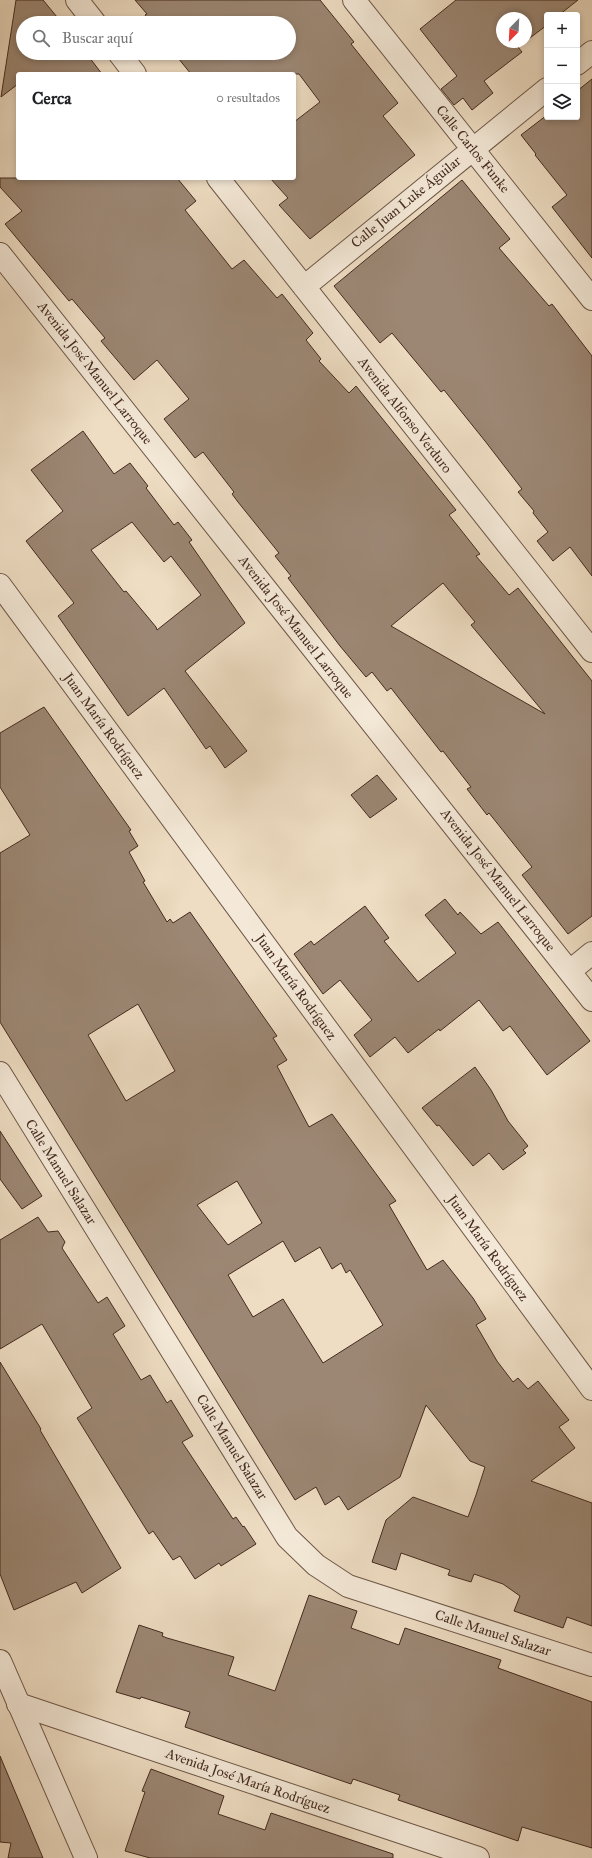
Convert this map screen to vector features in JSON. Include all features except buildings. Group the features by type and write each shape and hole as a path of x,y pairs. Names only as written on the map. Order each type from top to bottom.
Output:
{"street":[{"path":"77,0 90,16"},
{"name":"Calle Carlos Funke","path":"354,0 592,299"},
{"path":"580,62 592,52"},
{"path":"125,60 134,72"},
{"name":"Calle Juan Luke Águilar","path":"304,287 544,90"},
{"name":"Avenida Alfonso Verduro","path":"220,180 592,651"},
{"name":"Avenida José Manuel Larroque","path":"0,254 592,1000"},
{"name":"Juan María Rodríguez","path":"0,585 592,1389"},
{"path":"570,971 592,953"},
{"name":"Calle Manuel Salazar","path":"0,1073 287,1537 316,1565 348,1586 592,1665"},
{"path":"0,1661 86,1858"},
{"name":"Avenida José María Rodríguez","path":"18,1704 478,1858"}]}
